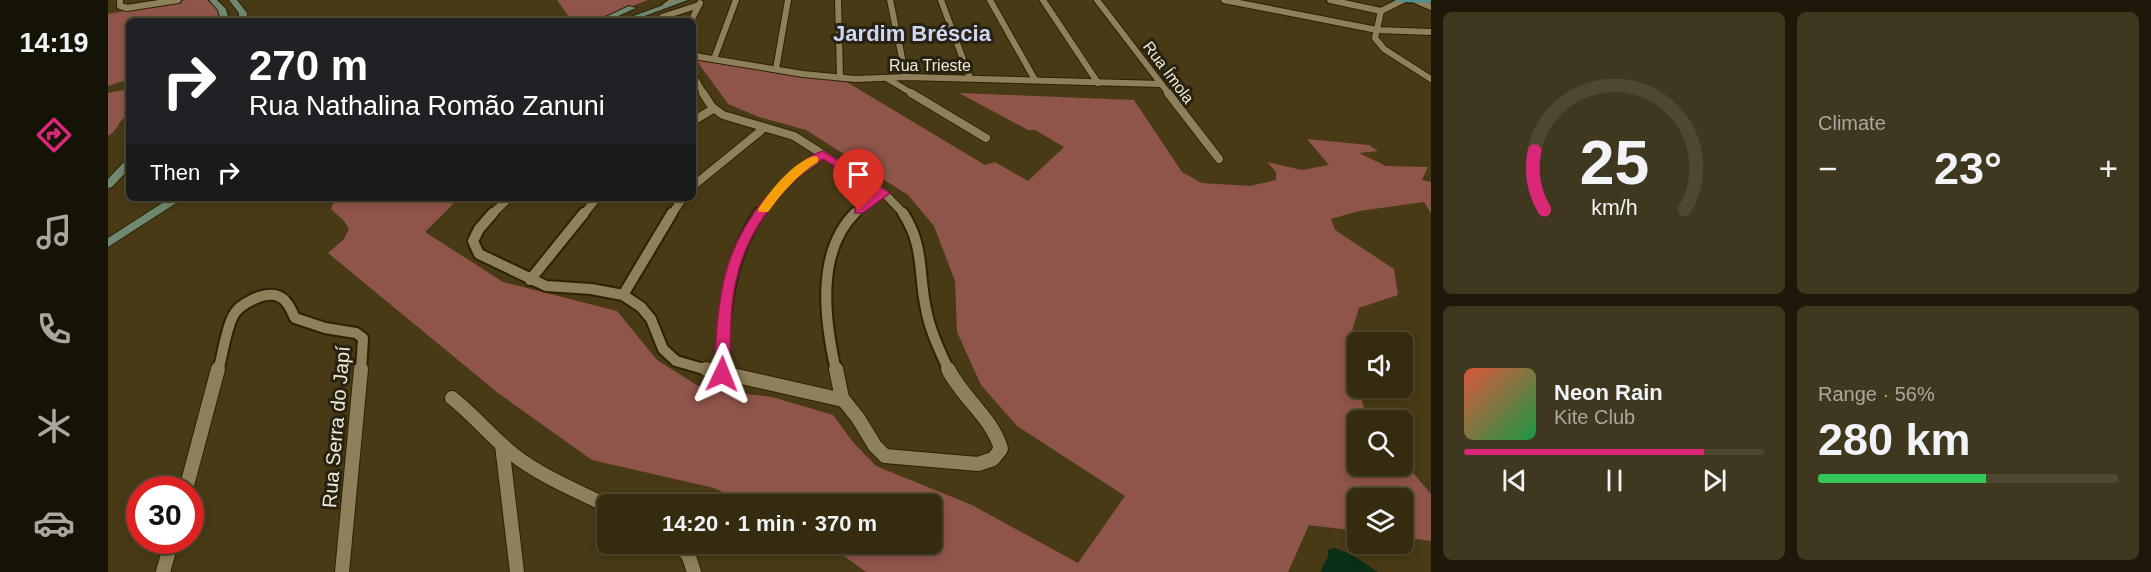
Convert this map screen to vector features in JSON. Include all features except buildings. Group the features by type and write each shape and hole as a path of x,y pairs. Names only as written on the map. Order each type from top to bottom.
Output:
{"main road":[{"path":"213,0 222,9 224,18"},
{"path":"233,0 243,13 243,18"},
{"path":"608,18 633,8 684,0"},
{"path":"1400,0 1431,0"},
{"path":"630,18 662,3"},
{"path":"617,18 627,14 633,8"},
{"path":"108,185 126,166"},
{"path":"108,243 173,201"}],"street":[{"path":"120,0 120,6 127,8 178,0"},
{"path":"662,3 675,0"},
{"path":"714,59 736,0"},
{"path":"776,69 788,0"},
{"path":"838,0 840,76"},
{"path":"890,0 906,76"},
{"path":"941,0 970,78"},
{"path":"990,0 1035,80"},
{"path":"1042,0 1098,83"},
{"name":"Rua Ímola","path":"1097,0 1219,159"},
{"path":"1224,0 1377,30 1431,32"},
{"path":"1330,0 1381,11 1400,0"},
{"path":"1418,1 1431,7"},
{"path":"660,18 698,5"},
{"path":"1381,11 1375,38 1384,49 1431,79"},
{"name":"Rua Trieste","path":"696,55 776,69 888,79 906,76 1161,84"},
{"path":"888,79 986,138"},
{"path":"696,81 713,109 743,122 786,132 884,193 902,213 915,232 924,262 925,307 931,330 960,390 992,426 999,439 1001,449 993,459 978,464 885,456 872,444 855,412 843,400 830,347 826,316 832,256 849,219 884,193"},
{"path":"696,119 713,109"},
{"path":"696,184 764,128"},
{"path":"722,374 724,311 729,280 741,248 756,220 775,194 804,166 823,155"},
{"path":"506,201 479,230 473,240 474,247 479,254 546,286 623,294 641,307 651,319 663,349 676,360 722,374 843,400"},
{"path":"530,280 595,201"},
{"path":"623,294 681,201"},
{"name":"Rua Serra do Japí","path":"190,476 233,315 240,306 255,298 278,296 288,304 295,318 325,328 356,333 363,338 342,572"},
{"path":"452,398 475,416 514,455 597,501"},
{"path":"502,445 517,572"},
{"path":"163,572 168,554"},
{"path":"687,554 694,572"}],"shaded area":[{"path":"187,0 207,0 217,9 218,18 126,18 126,80 108,86 108,14"},
{"path":"557,0 648,0 601,18 570,18"},
{"path":"696,60 845,81 985,165 995,162 1028,181 1064,147 1035,130 1028,130 959,93 1134,100 1182,172 1202,183 1250,186 1276,180 1276,172 1267,162 1302,170 1329,165 1307,139 1369,145 1378,151 1359,153 1386,166 1428,167 1422,180 1431,182 1431,213 1424,202 1359,211 1331,219 1335,230 1394,269 1398,295 1359,308 1352,332 1347,332 1347,398 1361,398 1365,410 1347,410 1347,476 1413,476 1413,473 1431,494 1431,541 1413,538 1413,488 1347,488 1347,530 1309,525 1288,572 866,572 840,554 942,554 942,494 727,494 714,488 592,460 498,393 328,253 344,239 349,229 331,209 334,201 456,201 425,232 503,282 617,311 657,360 703,389 772,397 833,415 853,442 876,466 972,505 1078,563 1125,496 1017,426 981,385 957,332 955,281 934,226 908,195 806,130 759,117 728,104"},
{"path":"126,90 126,116 108,136 108,93"},
{"path":"1335,548 1352,555 1378,572 1320,572 1328,556 1328,550"}],"slow traffic":[{"path":"764,209 775,194 804,166 814,160"}],"district":[{"name":"Jardim Bréscia","path":"912,33"}],"route":[{"path":"722,374 724,311 729,280 741,248 756,220 775,194 804,166 823,155 884,193 859,211"}]}
